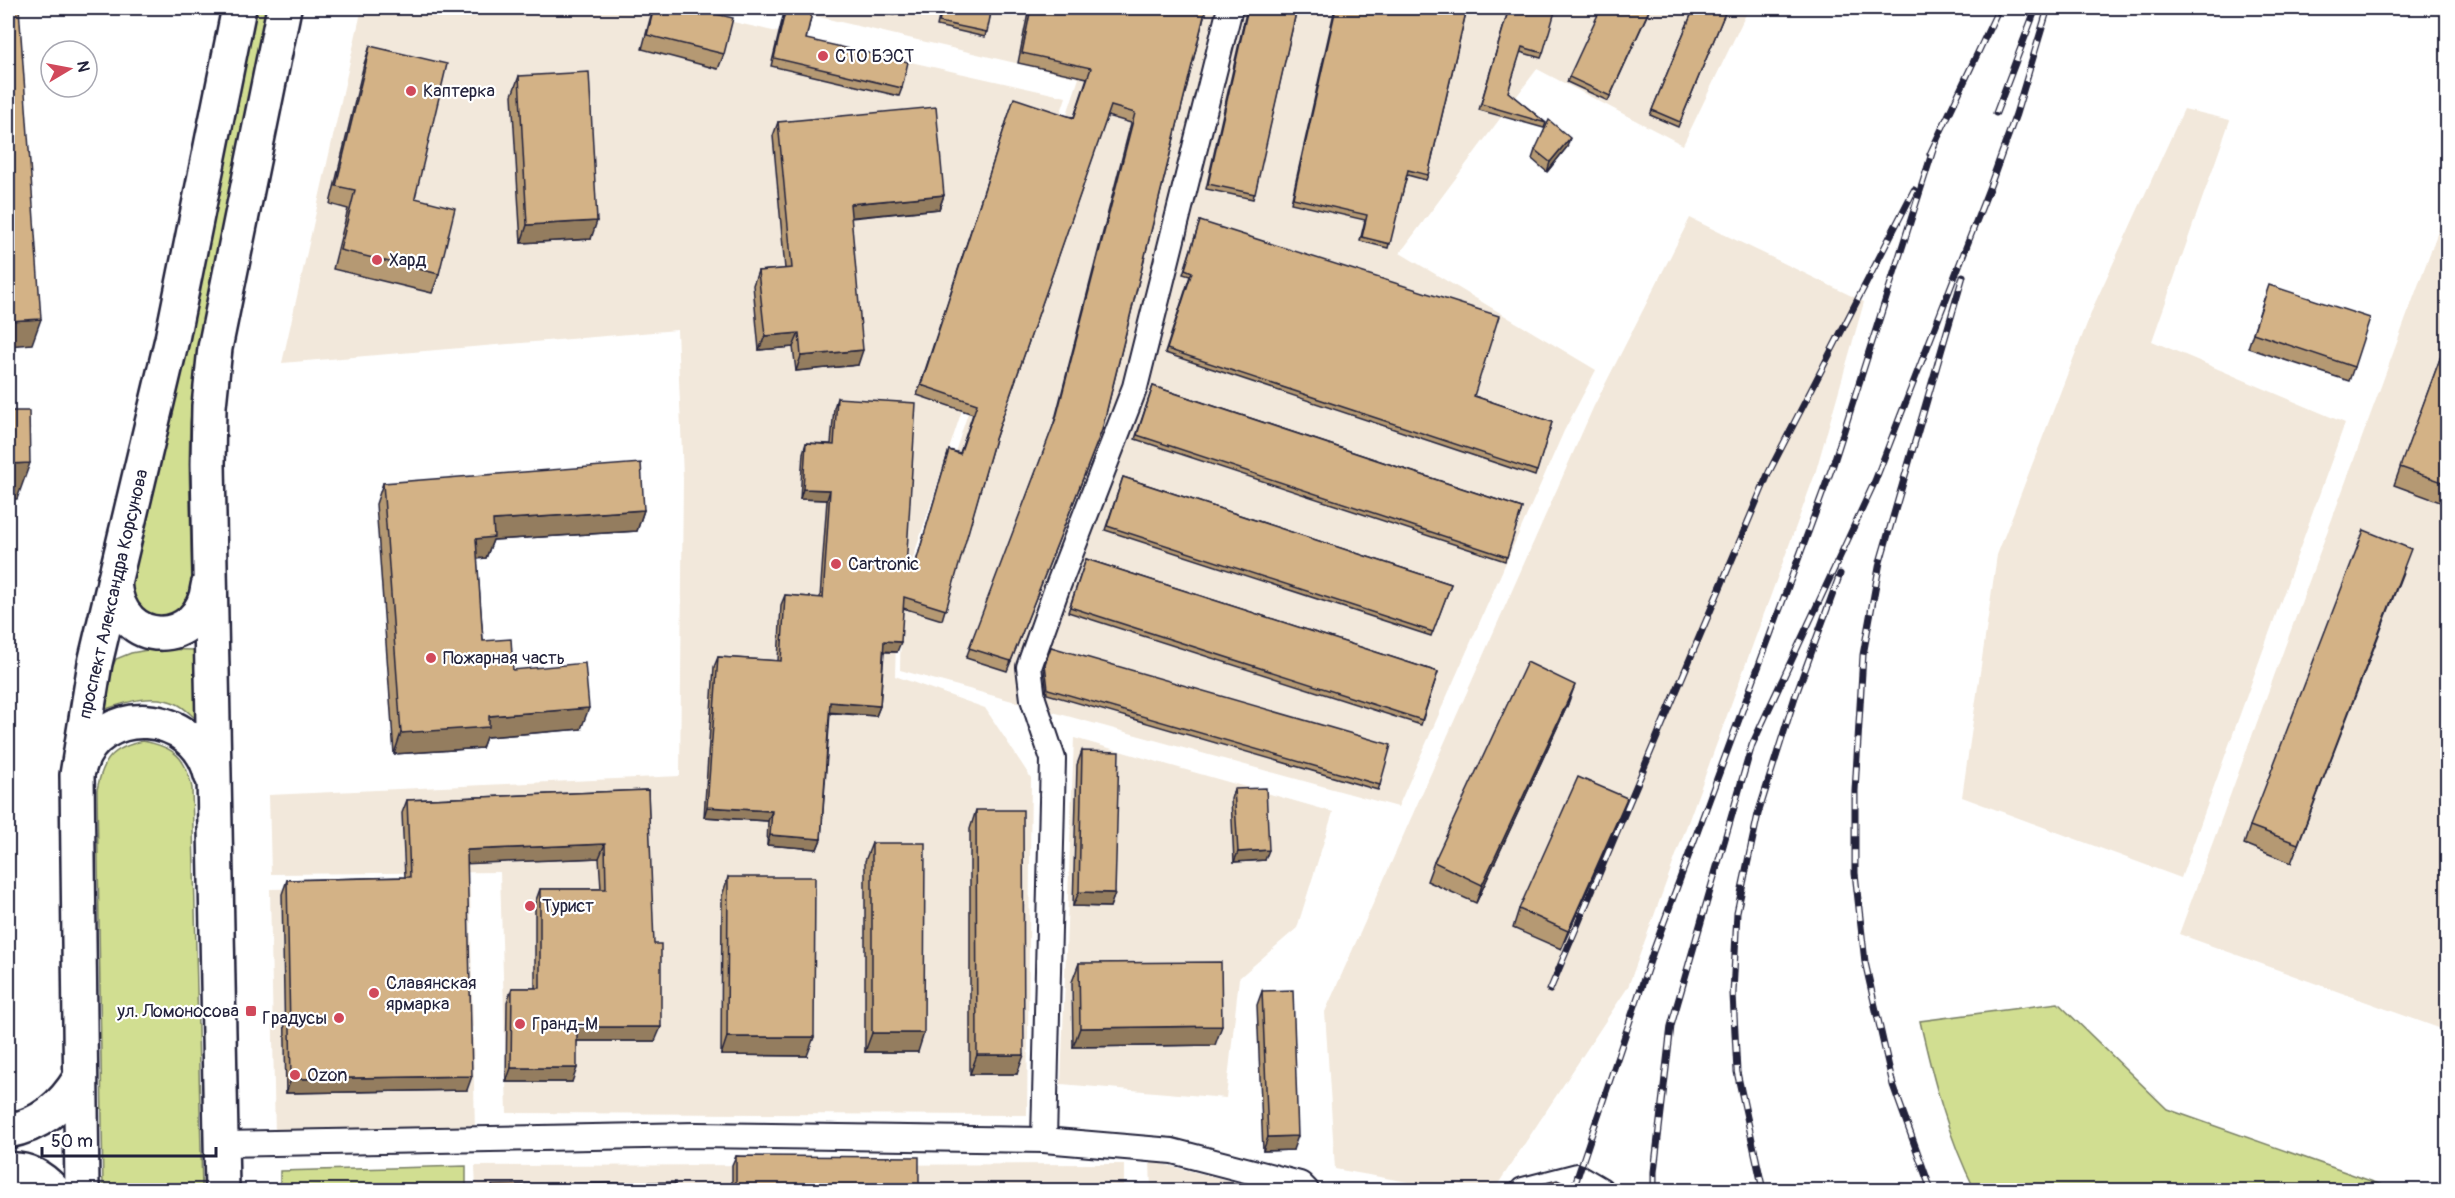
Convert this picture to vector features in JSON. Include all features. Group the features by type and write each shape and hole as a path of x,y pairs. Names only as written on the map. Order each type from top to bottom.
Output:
{"main road":[{"name":"проспект Александра Корсунова","path":"82,1191 77,775 94,663 172,339 239,8"},
{"path":"222,1191 208,464 213,356 284,8"},
{"path":"114,582 116,599 124,615 138,628 157,633 173,632 189,623 200,611 207,592 210,568"},
{"path":"77,775 80,763 95,741 117,726 143,720 170,725 192,739 208,762 213,786"},
{"path":"12,1130 52,1113 66,1099 80,1078"},
{"path":"12,1130 29,1136 33,1144 32,1157 14,1169"},
{"path":"14,1169 35,1175 53,1191"}],"street":[{"path":"1044,1140 1053,759 1033,699 1029,667 1135,387 1230,8"},
{"path":"221,1144 696,1135 1044,1140 1172,1151 1300,1184 1306,1191"},
{"path":"1523,1191 1577,1176 1601,1191"}],"shaded area":[{"path":"362,8 671,8 1066,97 897,606 895,676 985,708 1031,778 1027,1115 507,1113 500,872 271,874 269,795 680,776 683,478 677,330 282,363"},
{"path":"781,8 1749,8 1683,145 1537,69 1400,253 1596,370 1564,431 1398,807 900,670 901,615 1079,78"},
{"path":"2184,109 2230,120 2152,341 2345,423 2181,878 1962,797 1997,555 2095,303"},
{"path":"2447,207 2447,1031 2179,934"},
{"path":"1690,218 1864,302 1815,474 1628,987 1494,1190 1453,1190 1335,1169 1325,1012 1593,408"},
{"path":"1074,738 1333,812 1297,928 1239,978 1226,1098 1061,1084"},
{"name":"Славянская ярмарка","path":"470,885 475,1133 275,1136 270,889"},
{"path":"1150,1161 1268,1190 1151,1190"},
{"path":"1124,1164 1124,1190 476,1190 475,1166"}],"green space":[{"path":"252,8 271,8 195,382 190,422 192,591 180,612 156,619 135,607 128,583"},
{"path":"153,649 194,650 196,719 180,705 159,699 133,701 106,709 111,670 116,659 131,653"},
{"path":"143,741 171,750 177,755 186,768 192,788 202,1190 103,1190 97,790 102,770 111,756 124,747"},
{"path":"2058,1003 2167,1109 2396,1190 1975,1190 1965,1170 1942,1107 1920,1021"},
{"path":"466,1166 466,1190 280,1190 280,1171"}],"building":[{"path":"8,8 19,8 41,319 8,321"},
{"path":"654,8 691,8 733,18 724,54 647,35"},
{"path":"786,8 813,8 806,39 908,62 902,88 774,58"},
{"path":"942,8 992,8 987,32 939,22"},
{"path":"1031,8 1206,8 1102,430 1011,661 969,648 1056,418 1135,113 1111,106 995,439 946,610 904,597 901,642 884,641 880,706 830,702 821,839 770,835 772,811 707,807 718,657 781,661 785,595 823,598 830,490 803,489 806,443 834,445 837,398 916,403 906,568 914,569 949,450 960,454 977,404 921,385 1014,98 1074,118 1091,68 1022,53"},
{"path":"1248,8 1297,8 1255,194 1208,184"},
{"path":"1336,8 1467,8 1428,175 1408,170 1390,244 1362,237 1367,215 1293,198"},
{"path":"1509,8 1556,8 1543,53 1522,47 1508,92 1546,123 1481,104"},
{"path":"1601,8 1650,8 1610,96 1569,77"},
{"path":"1694,8 1727,8 1680,122 1652,110"},
{"path":"370,46 447,64 415,198 455,208 439,274 340,250 355,190 336,186"},
{"path":"589,72 597,221 527,225 519,76"},
{"path":"936,107 944,195 850,204 863,350 801,356 799,333 765,336 758,271 792,268 778,122"},
{"path":"1549,120 1570,138 1550,162 1535,150"},
{"path":"1200,221 1499,316 1474,396 1552,422 1537,471 1167,349 1192,272 1185,269"},
{"path":"2269,285 2370,318 2354,367 2253,333"},
{"path":"2448,337 2448,484 2400,467"},
{"path":"1153,386 1522,508 1507,557 1137,435"},
{"path":"8,411 29,411 30,463 8,464"},
{"path":"641,463 644,510 493,520 494,537 476,539 483,641 511,639 513,670 585,663 589,708 489,716 489,727 401,733 383,483"},
{"path":"1123,477 1451,584 1433,632 1107,526"},
{"path":"2364,530 2411,549 2298,844 2250,826"},
{"path":"1086,559 1438,672 1422,720 1070,607"},
{"path":"1051,647 1391,745 1380,785 1048,689 1045,664"},
{"path":"1527,662 1575,685 1482,885 1434,862"},
{"path":"1082,751 1119,752 1115,893 1079,892"},
{"path":"1578,777 1627,798 1568,931 1519,909"},
{"path":"1266,788 1269,850 1238,852 1234,789"},
{"path":"648,790 654,944 661,944 661,1027 577,1027 577,1068 511,1068 512,988 540,988 540,889 606,889 605,844 467,850 472,1076 291,1079 287,880 410,877 407,800"},
{"path":"976,810 1023,810 1024,1055 977,1055"},
{"path":"872,843 925,843 924,1033 872,1033"},
{"path":"728,877 815,877 814,1037 727,1037"},
{"path":"1221,962 1222,1026 1080,1028 1079,963"},
{"path":"1293,990 1298,1136 1268,1137 1262,991"},
{"path":"736,1156 919,1157 919,1191 736,1191"},
{"path":"1557,1180 1561,1182 1560,1186 1575,1191 1533,1191 1534,1186"},
{"path":"675,1182 675,1191 492,1191 492,1185"}],"railway":[{"path":"1930,154 1999,8"},
{"path":"1996,113 2036,8"},
{"path":"1654,1190 1654,1172 1671,1026 1752,745 1875,481 1990,186 2016,114 2048,8"},
{"path":"1573,1190 1654,949 1833,465 1934,147"},
{"path":"1550,990 1769,472 1914,190"},
{"path":"1931,1190 1893,1085 1865,962 1855,873 1855,791 1863,655 1880,562 1963,276"},
{"path":"1763,1190 1737,1072 1733,994 1737,912 1758,814 1795,697 1840,574"}],"place":[{"name":"СТО БЭСТ","path":"823,56"},
{"name":"Каптерка","path":"411,91"},
{"name":"Хард","path":"377,260"},
{"name":"Cartronic","path":"836,564"},
{"name":"Пожарная часть","path":"431,658"},
{"name":"Турист","path":"530,906"},
{"name":"Славянская ярмарка","path":"374,993"},
{"name":"ул. Ломоносова","path":"251,1011"},
{"name":"Градусы","path":"339,1018"},
{"name":"Гранд-М","path":"520,1024"},
{"name":"Ozon","path":"295,1075"}]}
